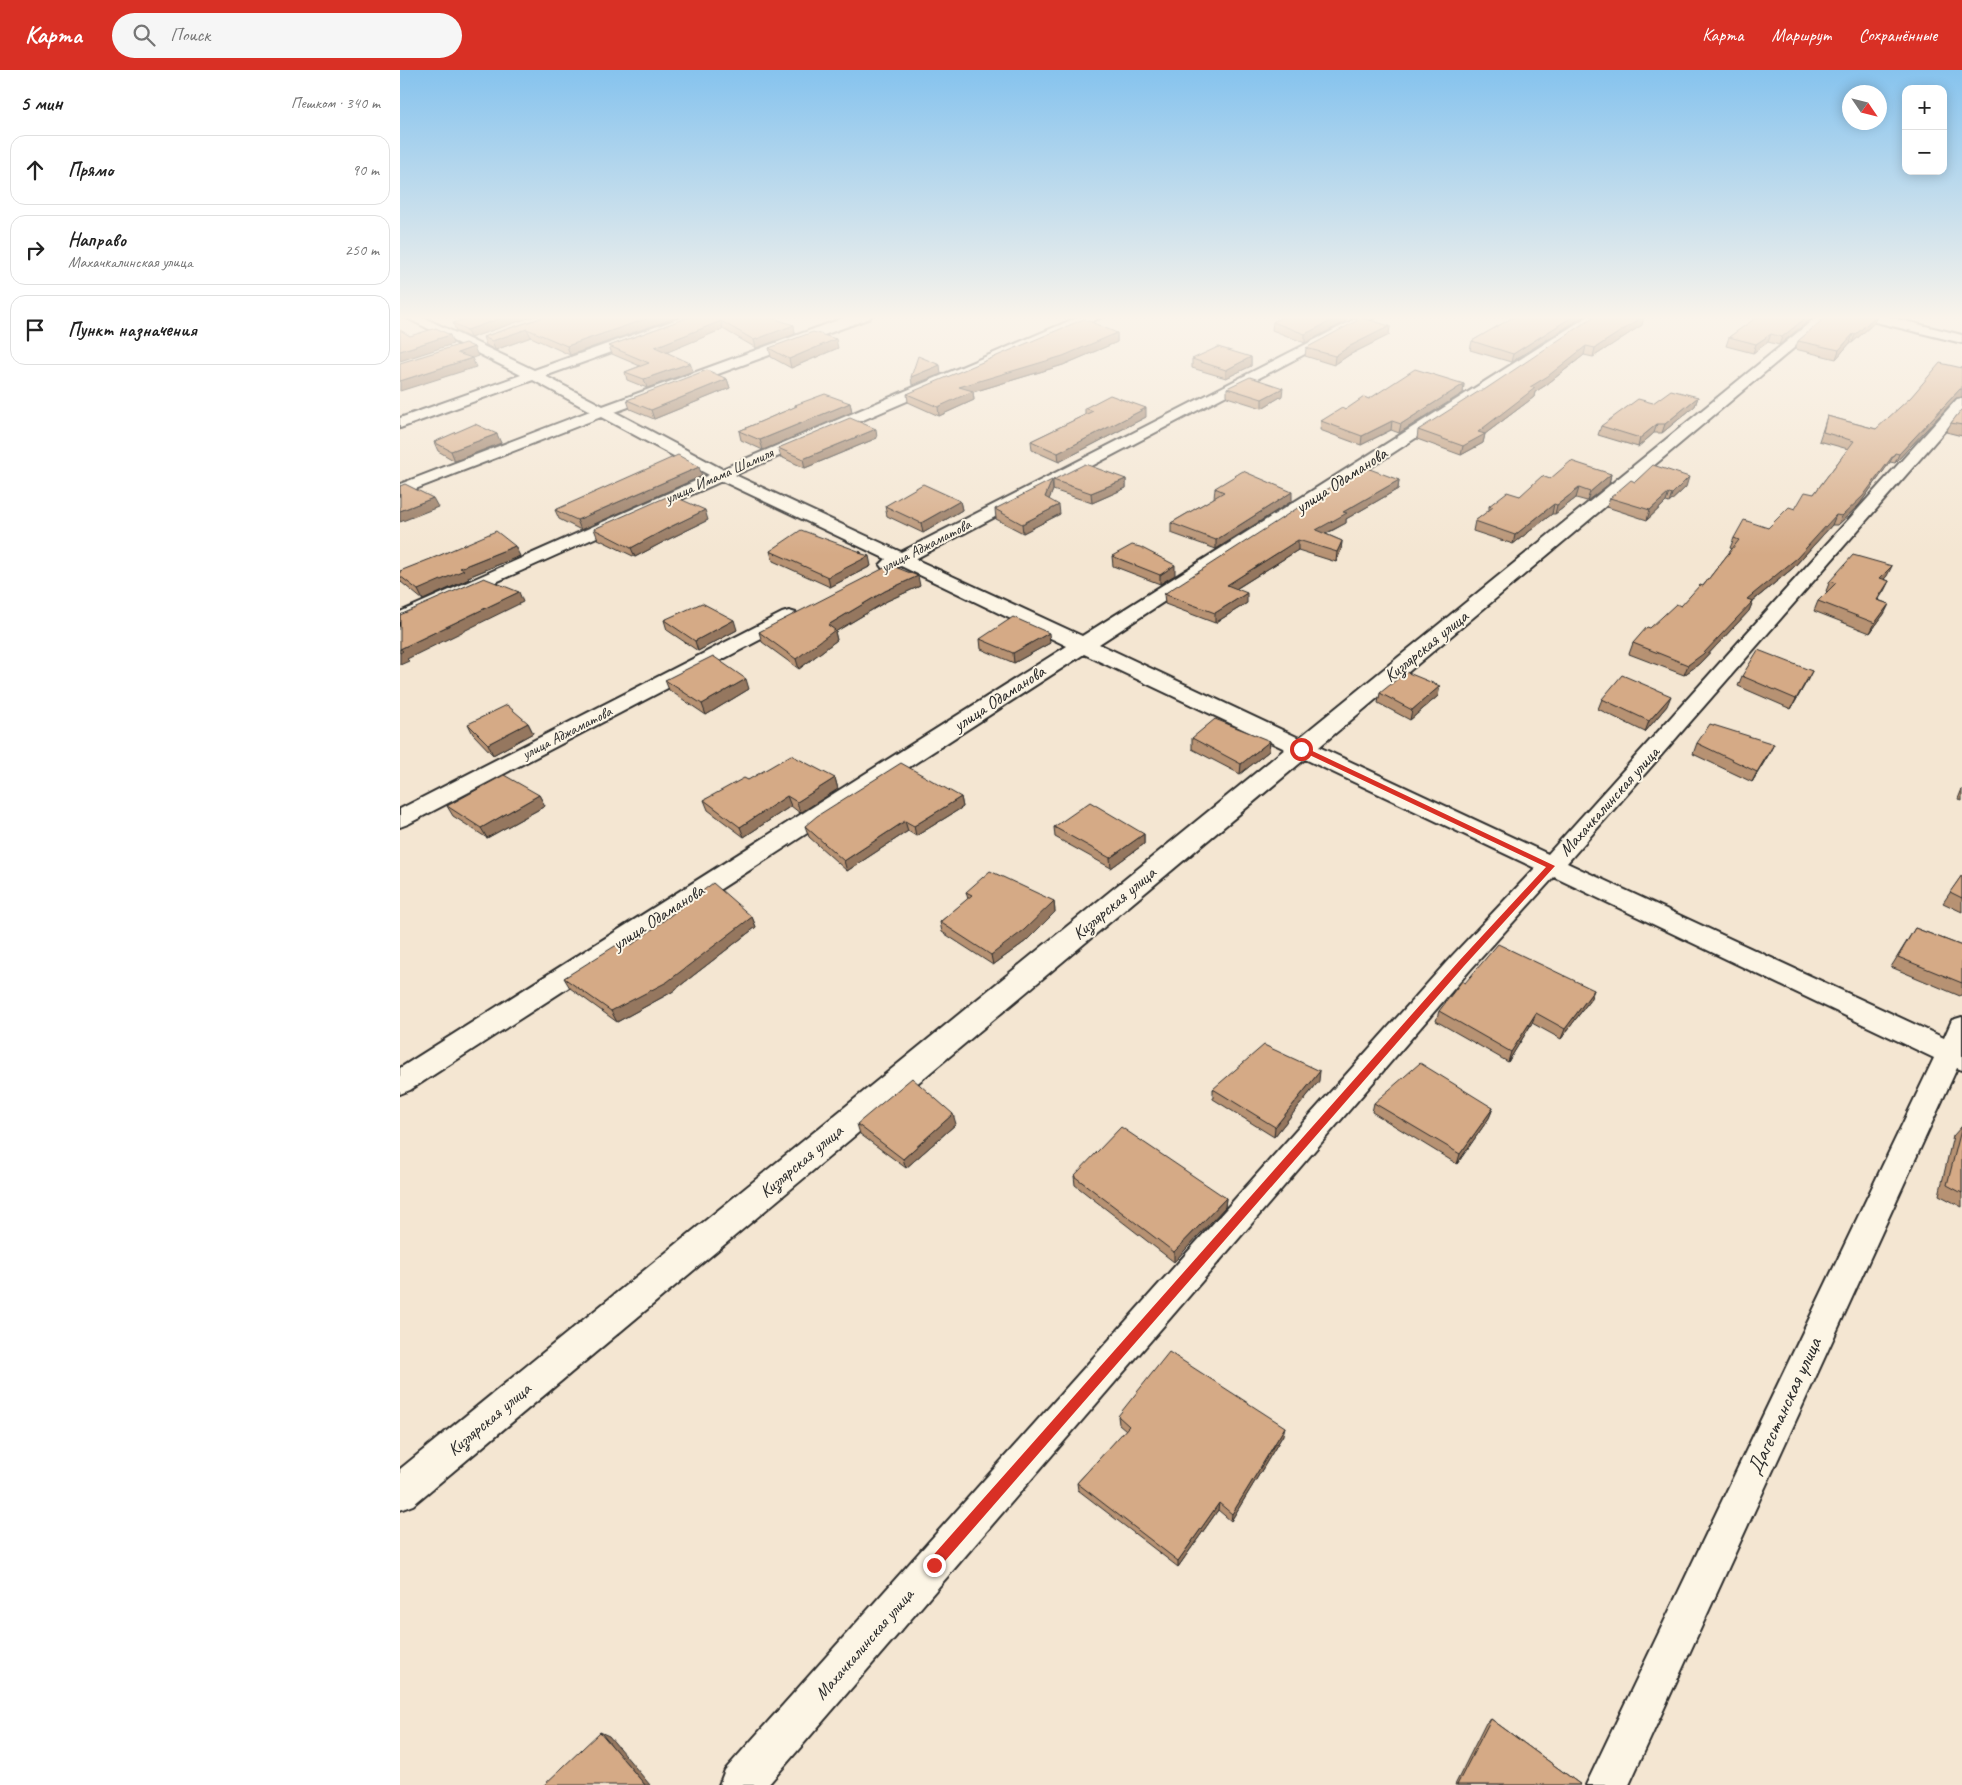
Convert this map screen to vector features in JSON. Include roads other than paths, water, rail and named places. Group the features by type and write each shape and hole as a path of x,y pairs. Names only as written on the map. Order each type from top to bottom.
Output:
{"street":[{"path":"400,423 480,395"},
{"path":"572,395 720,474 1301,749 1551,866 1958,1047"},
{"path":"400,490 647,395"},
{"name":"улица Имама Шамиля","path":"400,619 720,474 904,395"},
{"name":"улица Аджаматова","path":"874,573 1218,395"},
{"name":"улица Одаманова","path":"400,1082 1474,395"},
{"name":"Кизлярская улица","path":"400,1492 1731,395"},
{"name":"Махачкалинская улица","path":"740,1785 1462,963 1551,866 1962,402"},
{"name":"улица Аджаматова","path":"400,819 804,610"},
{"name":"Дагестанская улица","path":"1607,1785 1958,1047"}]}
